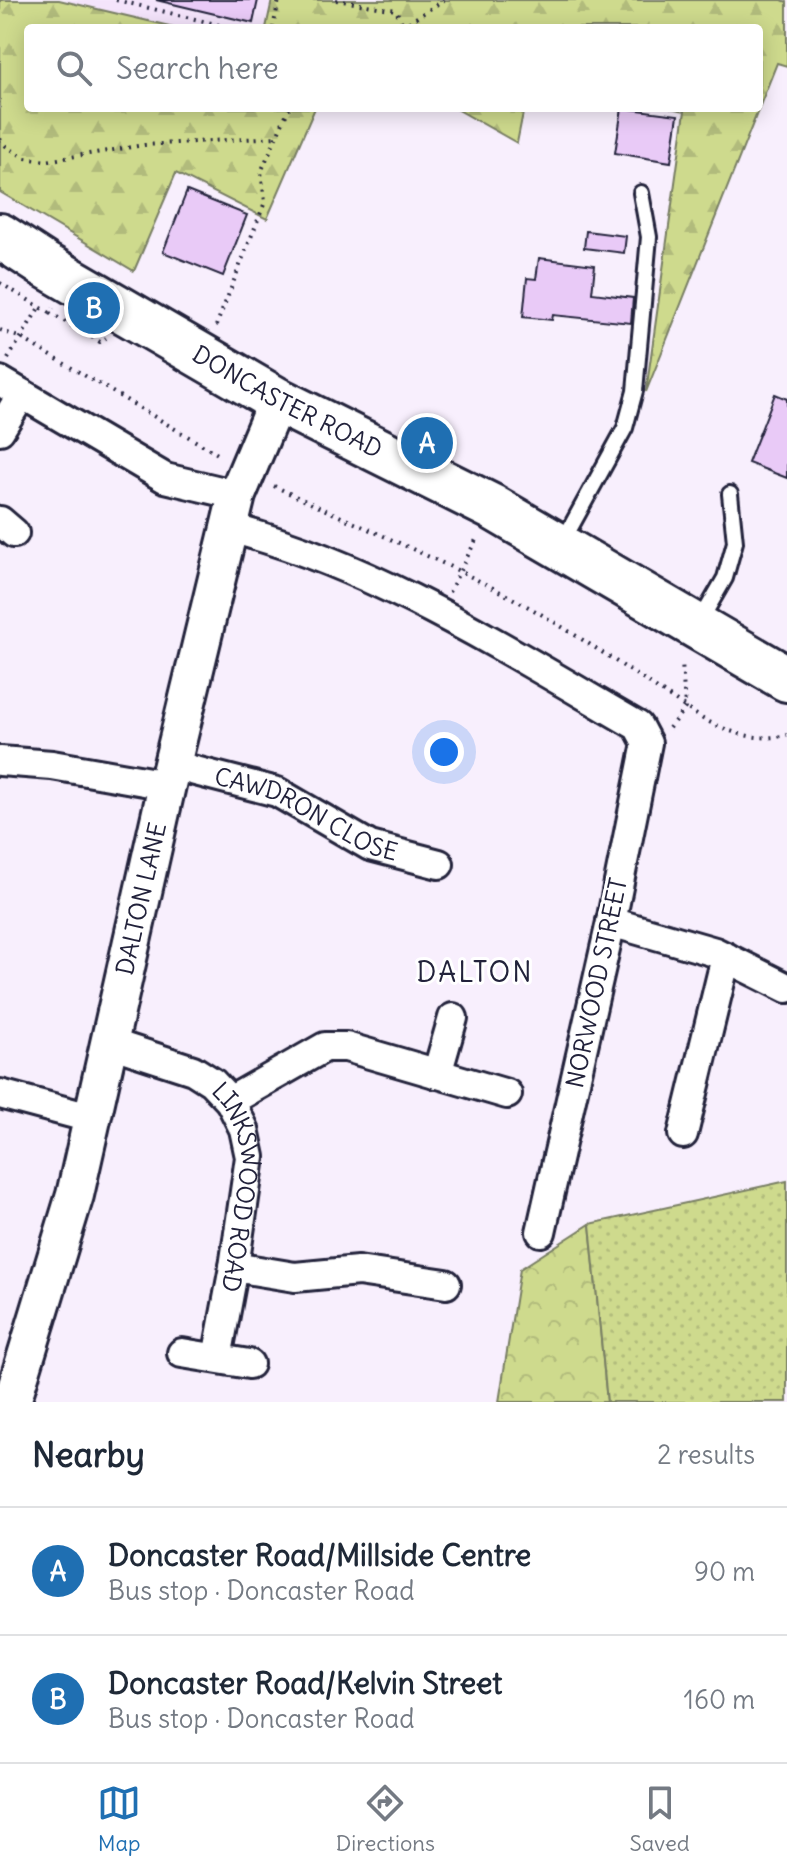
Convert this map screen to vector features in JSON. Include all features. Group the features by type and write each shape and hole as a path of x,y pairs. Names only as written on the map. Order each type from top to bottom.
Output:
{"main road":[{"name":"DONCASTER ROAD","path":"0,236 277,400 492,507 561,545 690,644 787,679"}],"street":[{"path":"0,430 9,380 165,478 237,499 283,542 438,611 638,726 646,738"},
{"name":"DALTON LANE","path":"12,1402 75,1195 94,1119 169,775 237,499 277,400"},
{"name":"NORWOOD STREET","path":"541,1232 611,922 646,738"},
{"name":"CAWDRON CLOSE","path":"0,761 169,775 277,792 370,846 439,864"},
{"path":"611,922 726,957 787,988"},
{"path":"683,1134 726,957"},
{"path":"437,1074 453,1018"},
{"name":"LINKSWOOD ROAD","path":"110,1043 193,1070 212,1082 230,1101 244,1129 250,1157 217,1358"},
{"path":"230,1101 325,1047 346,1047 507,1094"},
{"path":"0,1094 94,1119"},
{"path":"234,1267 295,1277 358,1271 446,1284"},
{"path":"182,1353 249,1364"}],"lane":[{"path":"561,545 625,428 635,391 649,237 641,193"},
{"path":"690,644 725,578 735,542 730,494"}],"path":[{"path":"116,0 215,24"},
{"path":"274,24 279,0"},
{"path":"336,0 396,10 402,24"},
{"path":"406,24 444,0"},
{"path":"204,357 265,202 261,172 287,112"},
{"path":"0,139 25,158 46,161 144,145 277,137"},
{"path":"9,380 21,338 40,306"},
{"path":"0,330 21,338 202,443 237,499 460,572 540,614 685,708 724,729 763,738 787,735"},
{"path":"438,611 492,507"},
{"path":"646,738 670,727 685,708 690,644"}],"shaded area":[{"path":"59,0 272,0 267,24 161,24"}],"green space":[{"path":"0,0 59,0 161,24 24,24 24,112 313,112 267,219 176,173 134,271 0,192"},
{"path":"272,0 782,0 787,2 787,66 777,63 763,98 763,24 267,24"},
{"path":"462,112 523,112 517,143"},
{"path":"685,112 757,112 646,392"},
{"path":"787,1181 787,1402 607,1402 590,1224"},
{"path":"590,1224 607,1402 499,1402 520,1269"}],"building":[{"path":"156,0 258,0 253,23"},
{"path":"621,112 678,115 671,162 615,153"},
{"path":"187,191 247,215 223,276 163,252"},
{"path":"586,231 626,236 624,253 584,248"},
{"path":"539,258 595,265 592,293 633,298 631,323 553,315 552,320 523,317 527,278 536,279"},
{"path":"775,394 787,399 787,478 748,463"}],"place":[{"name":"Doncaster Road/Kelvin Street","path":"94,308"},
{"name":"Doncaster Road/Millside Centre","path":"427,443"}],"district":[{"name":"DALTON","path":"475,972"}]}
